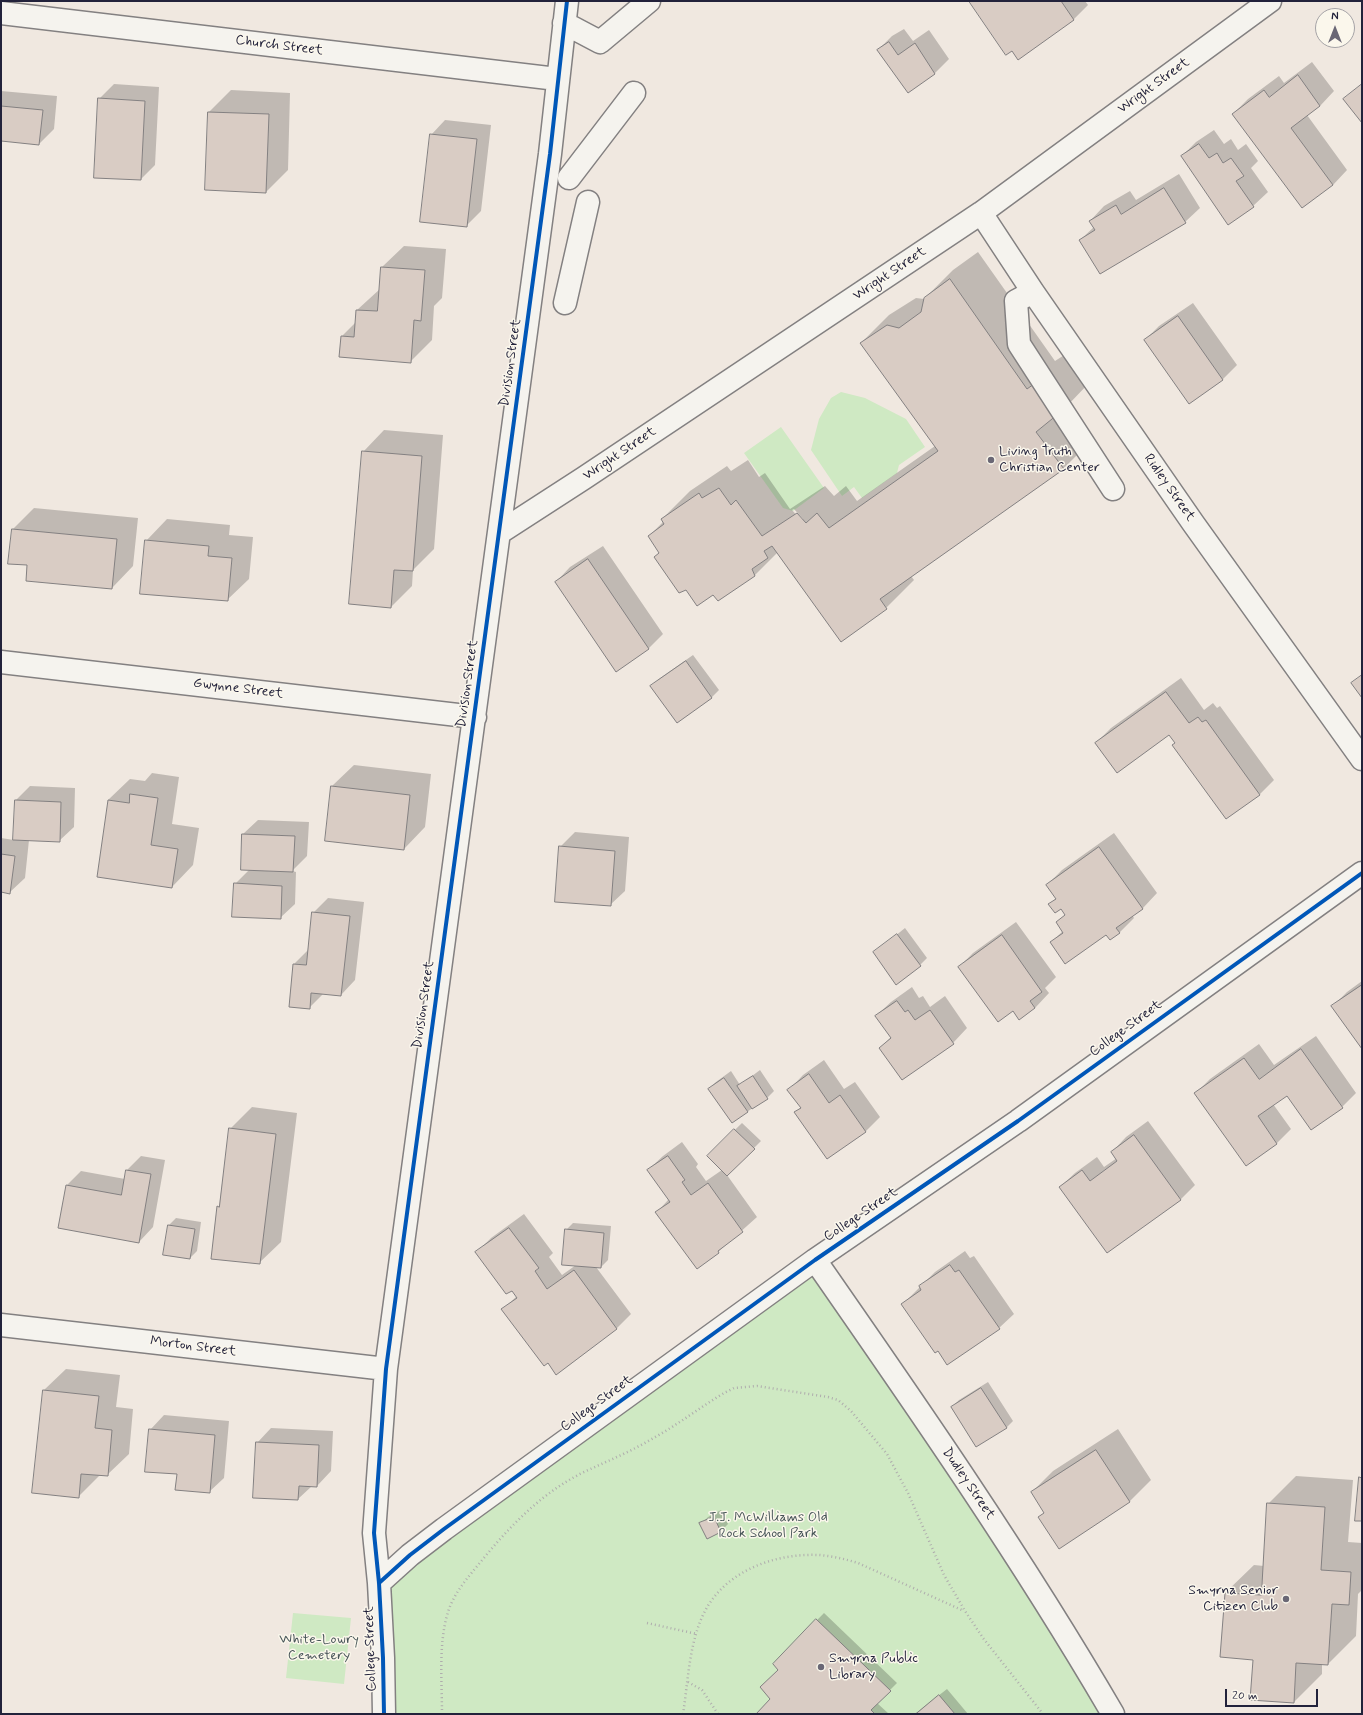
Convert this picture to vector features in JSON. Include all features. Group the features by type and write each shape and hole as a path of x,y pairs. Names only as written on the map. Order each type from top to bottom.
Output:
{"street":[{"name":"Division Street","path":"386,1369 550,154 557,80 567,1"},
{"path":"564,23 600,42 649,1"},
{"name":"Wright Street","path":"499,532 597,470 981,213 1270,1"},
{"name":"Church Street","path":"1,13 557,80"},
{"path":"569,178 634,93"},
{"path":"565,303 588,202"},
{"name":"Ridley Street","path":"981,213 1033,292 1198,530 1362,759"},
{"path":"1033,292 1016,301 1019,344 1113,489"},
{"name":"Gwynne Street","path":"1,662 474,717"},
{"name":"College Street","path":"379,1584 410,1554 438,1533 815,1260 1018,1121 1362,873"},
{"name":"Dudley Street","path":"815,1260 912,1400 1023,1567 1113,1714"},
{"name":"Morton Street","path":"1,1325 386,1369"},
{"name":"College Street","path":"384,1714 379,1584 374,1533 386,1369"}],"path":[{"path":"442,1714 443,1639 449,1609 462,1585 506,1531 538,1501 576,1477 653,1439 705,1404 734,1388 757,1386 828,1397 838,1400 851,1411 886,1454 897,1472 944,1575 965,1611 983,1638 1043,1714"},
{"path":"683,1714 692,1655 699,1626 707,1608 731,1581 741,1574 764,1563 777,1559 803,1555 830,1556 858,1563 965,1611"},
{"path":"647,1623 697,1634"},
{"path":"688,1682 702,1690 718,1714"}],"green space":[{"path":"841,392 865,398 906,419 925,447 899,465 897,473 862,498 854,487 842,496 811,450 819,419 831,398"},
{"path":"781,427 824,488 793,511 783,508 744,453"},
{"name":"J.J. McWilliams Old Rock School Park","path":"815,1260 1113,1714 384,1714 379,1583"},
{"name":"White-Lowry Cemetery","path":"293,1613 351,1618 344,1684 286,1678"}],"building":[{"path":"969,1 1061,1 1074,20 1018,60 1012,51 1006,55"},
{"path":"889,42 898,55 915,43 935,74 908,93 877,50"},
{"path":"1298,75 1320,106 1291,128 1333,185 1302,208 1232,114 1264,90 1269,97"},
{"path":"1362,84 1362,123 1343,99"},
{"path":"98,98 145,101 141,180 94,178"},
{"path":"1,106 43,110 39,145 1,141"},
{"path":"208,112 269,114 266,193 205,190"},
{"path":"430,134 477,139 467,227 420,222"},
{"path":"1199,144 1209,158 1217,153 1223,163 1231,158 1244,176 1236,181 1254,207 1228,225 1181,156"},
{"path":"1164,188 1186,223 1100,274 1079,240 1095,230 1089,221 1116,205 1121,214"},
{"path":"381,267 425,270 421,321 414,320 411,363 339,357 341,336 354,337 356,310 377,311"},
{"name":"Living Truth Christian Center","path":"950,279 1027,389 1041,379 1063,410 1036,432 1064,469 880,599 887,609 841,642 772,546 764,551 768,558 752,569 755,576 718,601 713,595 697,606 686,590 679,593 654,557 659,553 648,536 664,524 661,519 699,493 702,498 719,488 731,505 736,500 762,536 797,513 806,523 817,513 829,528 938,451 860,343 887,325 899,328 921,312 924,298"},
{"path":"1178,316 1223,380 1189,404 1144,340"},
{"path":"362,451 422,456 413,571 394,570 391,608 349,604"},
{"path":"12,529 117,539 112,589 26,581 27,565 8,564"},
{"path":"145,540 209,546 208,556 232,558 228,601 140,594"},
{"path":"588,559 649,649 616,672 555,582"},
{"path":"686,661 712,698 677,723 650,686"},
{"path":"1362,675 1362,698 1351,683"},
{"path":"1166,692 1189,723 1198,717 1202,722 1206,720 1260,795 1226,819 1172,745 1175,743 1169,735 1117,773 1095,743"},
{"path":"331,786 410,795 404,850 325,841"},
{"path":"130,794 158,798 151,845 178,849 172,888 97,877 108,800 129,803"},
{"path":"15,800 61,802 60,842 13,840"},
{"path":"242,834 295,836 293,872 241,870"},
{"path":"559,846 615,851 611,906 555,902"},
{"path":"1099,847 1143,909 1116,928 1120,933 1110,940 1106,935 1065,964 1050,942 1063,933 1056,922 1065,915 1061,909 1055,913 1048,904 1056,899 1046,885"},
{"path":"1,854 15,856 10,894 1,892"},
{"path":"234,883 282,886 281,919 232,917"},
{"path":"312,912 350,916 341,996 311,993 310,1009 289,1007 293,964 306,965"},
{"path":"897,934 921,966 896,985 873,952"},
{"path":"1002,935 1042,992 1030,1001 1035,1008 1019,1020 1013,1011 998,1022 958,967"},
{"path":"1362,985 1362,1049 1331,1006"},
{"path":"897,1001 905,1012 908,1010 915,1020 930,1010 954,1044 902,1080 879,1048 891,1038 875,1016"},
{"path":"1301,1049 1343,1108 1311,1130 1287,1096 1258,1116 1277,1144 1246,1166 1194,1093 1244,1058 1259,1079"},
{"path":"809,1074 829,1103 840,1095 866,1132 827,1159 794,1112 801,1108 787,1090"},
{"path":"753,1076 768,1099 752,1109 737,1086"},
{"path":"724,1078 748,1112 732,1123 708,1089"},
{"path":"229,1128 276,1134 260,1264 211,1259 217,1206 219,1207"},
{"path":"734,1129 755,1149 727,1176 707,1156"},
{"path":"1134,1135 1181,1200 1107,1253 1059,1187 1082,1170 1090,1181 1117,1161 1111,1152"},
{"path":"668,1156 685,1180 682,1182 691,1195 708,1183 743,1232 718,1251 719,1253 697,1269 655,1212 670,1202 647,1170"},
{"path":"126,1170 151,1174 139,1243 58,1228 66,1185 121,1195"},
{"path":"168,1225 195,1229 190,1259 163,1255"},
{"path":"509,1228 539,1268 535,1271 547,1289 574,1270 617,1329 556,1375 548,1363 544,1366 501,1309 517,1298 512,1291 506,1294 475,1252"},
{"path":"565,1229 604,1233 601,1268 562,1265"},
{"path":"950,1265 955,1272 959,1270 1000,1329 947,1365 938,1351 935,1353 901,1304 921,1290 919,1286"},
{"path":"981,1388 1007,1428 976,1447 951,1407"},
{"path":"43,1390 99,1396 95,1428 112,1430 108,1476 81,1474 79,1498 32,1493"},
{"path":"149,1429 215,1435 210,1493 175,1490 177,1474 145,1472"},
{"path":"256,1442 319,1445 317,1487 299,1486 298,1500 253,1498"},
{"path":"1096,1450 1130,1502 1059,1549 1038,1517 1044,1513 1031,1492"},
{"path":"1359,1477 1362,1478 1362,1521 1355,1521"},
{"name":"Smyrna Senior Citizen Club","path":"1267,1503 1325,1507 1321,1570 1351,1572 1349,1605 1332,1604 1328,1665 1296,1663 1294,1703 1250,1700 1253,1660 1220,1657 1225,1593 1261,1595"},
{"path":"714,1517 721,1532 707,1539 699,1523"},
{"name":"Smyrna Public Library","path":"816,1619 891,1691 871,1710 875,1714 756,1714 770,1699 760,1687 778,1670 773,1664"},
{"name":"Smyrna Public Library","path":"939,1695 955,1714 916,1714"}],"cycle path":[{"path":"384,1714 379,1583 374,1533 386,1369 550,154 567,1"},
{"path":"379,1583 410,1555 444,1529 815,1260 1018,1121 1362,873"}],"place":[{"name":"Living Truth Christian Center","path":"991,460"},
{"name":"Smyrna Senior Citizen Club","path":"1286,1599"},
{"name":"Smyrna Public Library","path":"821,1667"}]}
